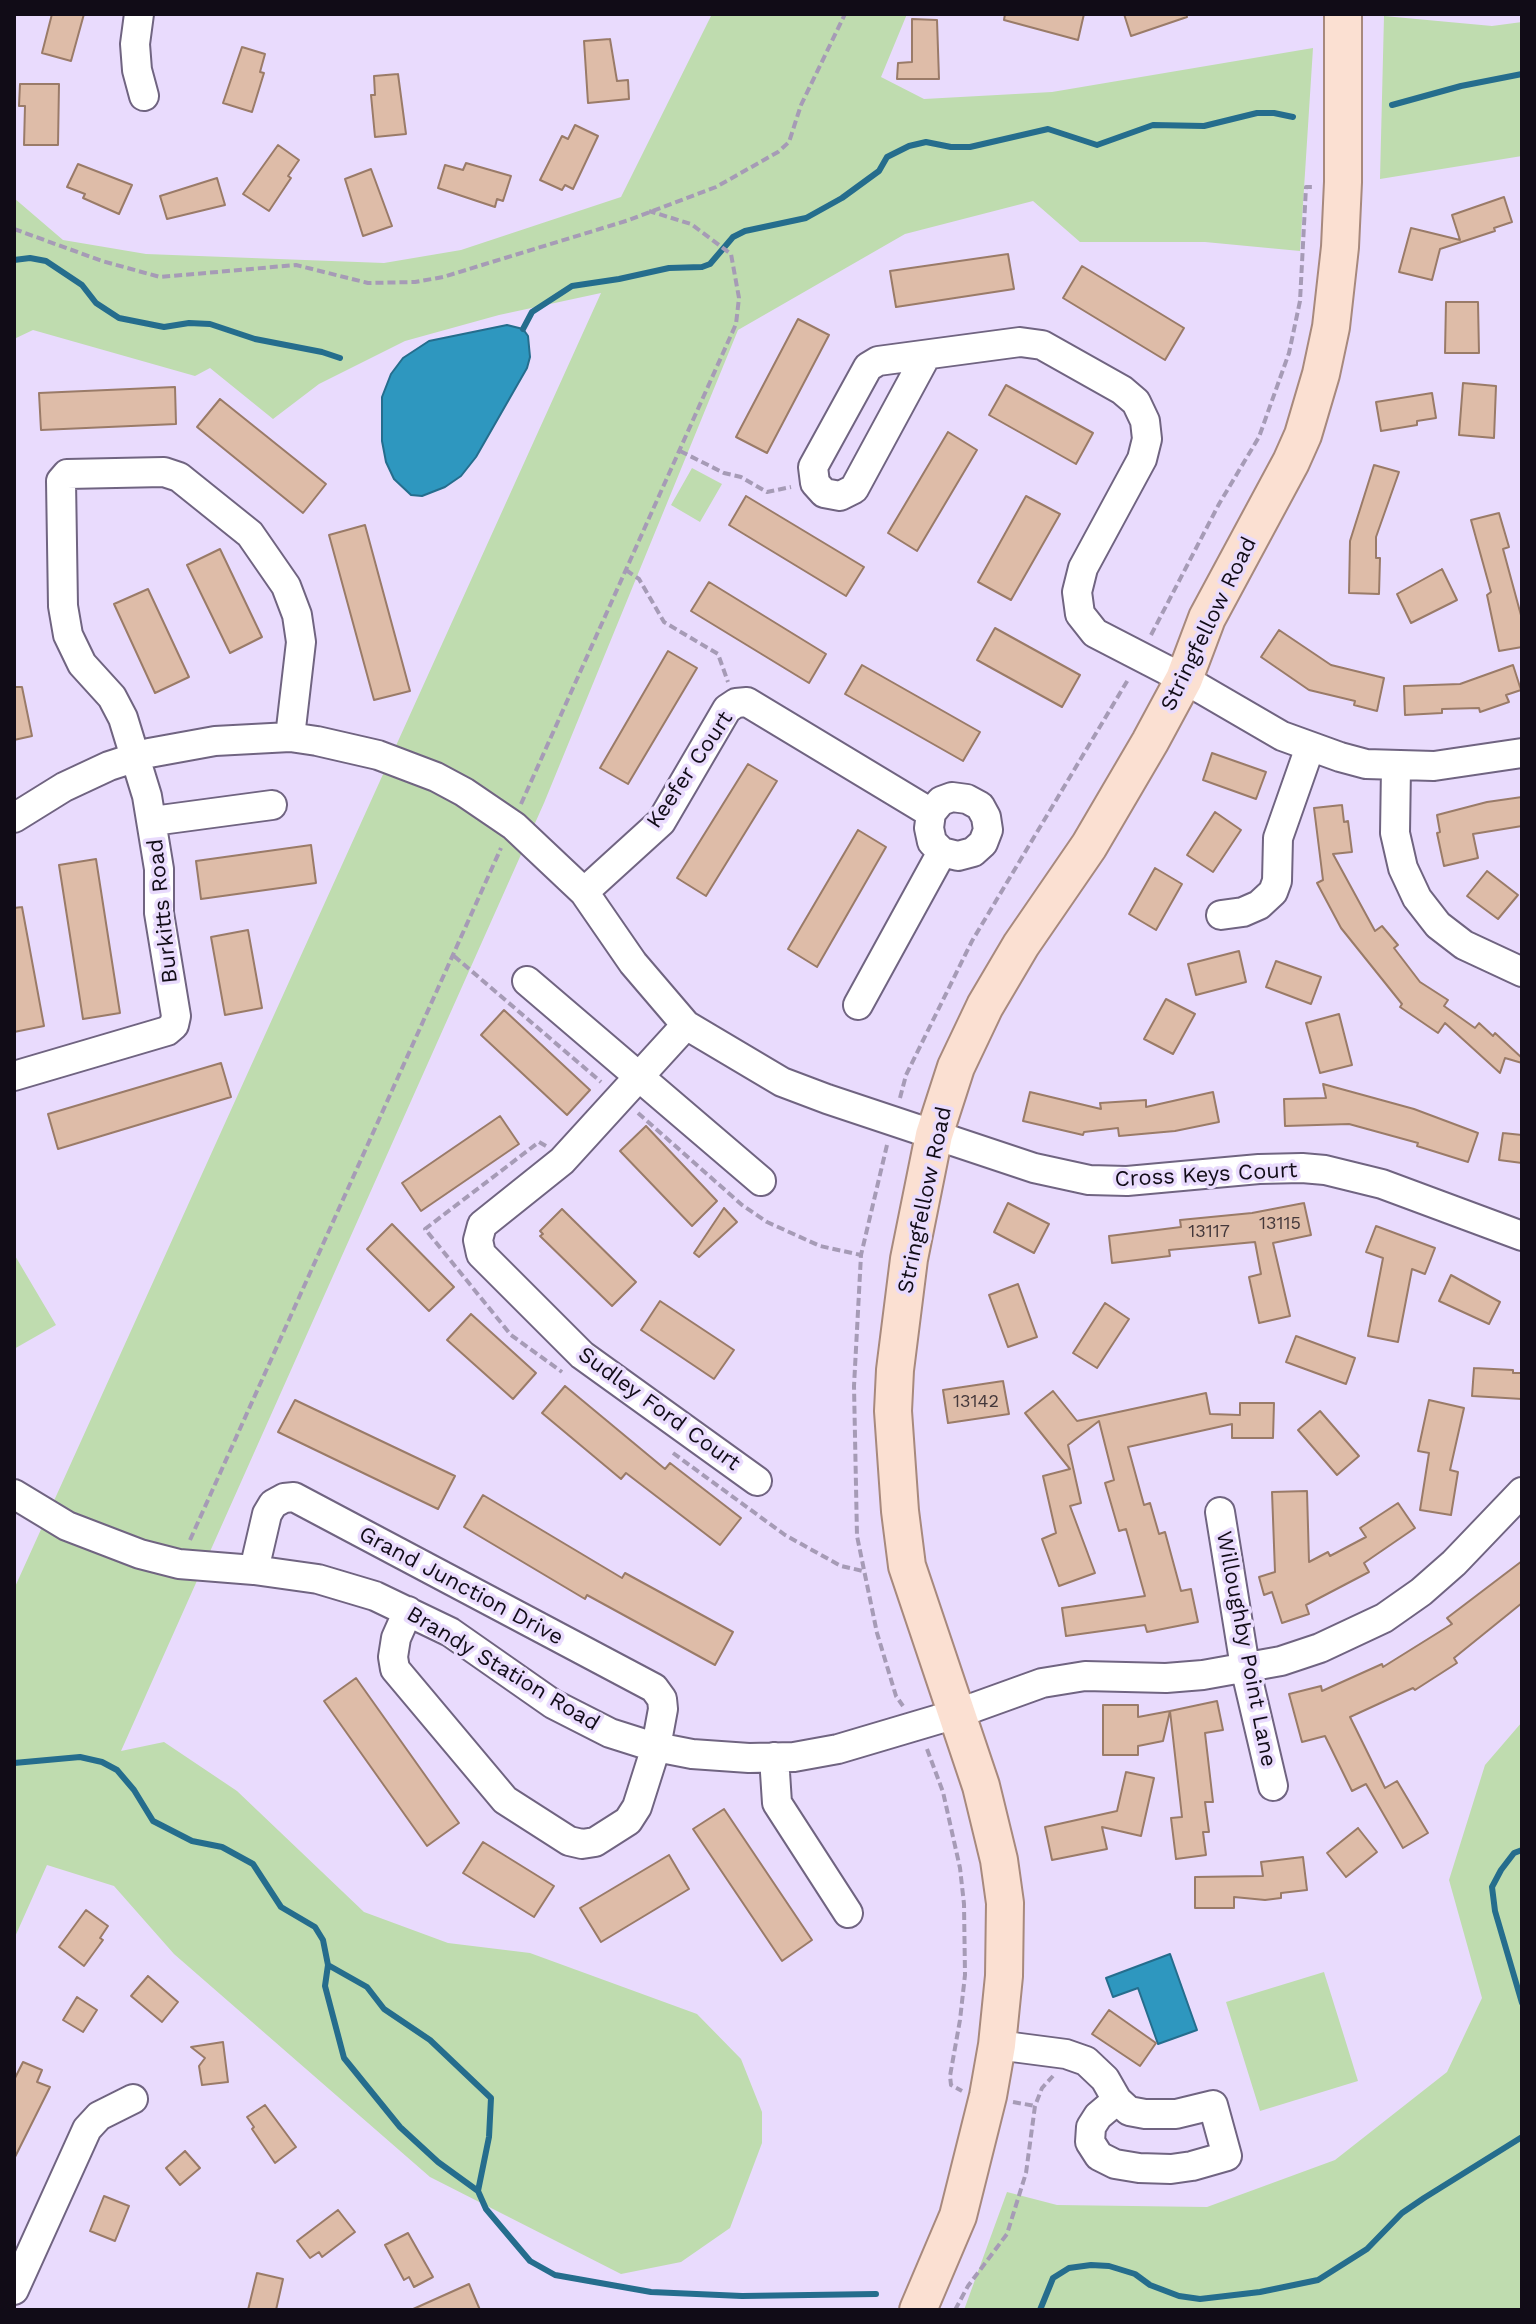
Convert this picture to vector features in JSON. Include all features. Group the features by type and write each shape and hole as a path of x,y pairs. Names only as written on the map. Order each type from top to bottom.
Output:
{"main road":[{"name":"Stringfellow Road","path":"918,2310 958,2216 988,2096 1004,1976 1005,1903 987,1807 907,1566 893,1411 909,1259 934,1135 956,1067 985,1006 1021,945 1089,846 1184,679 1207,618 1303,435 1331,327 1340,247 1343,14"}],"street":[{"path":"139,14 135,44 137,70 144,96"},
{"path":"926,356 854,489 840,496 824,493 815,483 813,467 868,367 878,361 1032,342 1122,390 1136,402 1145,421 1147,439 1142,459 1083,568 1077,592 1080,614 1095,633 1184,679 1256,722 1310,747 1366,764 1434,766 1522,753"},
{"name":"Burkitts Road","path":"14,1076 167,1031 174,1025 176,1016 159,913 159,869 153,821 123,718 112,697 82,664 68,635 63,606 61,481 67,474 164,472 179,477 250,534 286,586 297,615 301,642 290,737"},
{"name":"Keefer Court","path":"584,892 661,822 727,709 736,703 747,702 931,813"},
{"path":"14,818 64,787 134,757 215,741 290,737 348,748 407,765 464,792 514,826 542,850 584,892 633,963 686,1025 782,1082 934,1135"},
{"path":"1221,915 1243,912 1259,905 1273,892 1277,881 1278,838 1310,747"},
{"path":"1396,767 1395,833 1403,868 1417,898 1438,925 1464,945 1522,972"},
{"path":"952,797 967,799 980,806 988,830 983,843 973,852 958,856 942,852 932,842 929,828 931,813 941,801 952,797"},
{"name":"Burkitts Road","path":"153,821 272,805"},
{"path":"858,1005 942,852"},
{"path":"527,981 761,1181"},
{"name":"Sudley Ford Court","path":"686,1025 562,1161 482,1225 478,1240 481,1254 582,1355 757,1481"},
{"name":"Cross Keys Court","path":"934,1135 1034,1168 1089,1180 1127,1181 1259,1169 1325,1170 1382,1184 1522,1236"},
{"name":"Brandy Station Road","path":"14,1494 67,1526 102,1541 179,1564 254,1570 350,1587 450,1632 553,1704 610,1733 692,1754 794,1757 838,1749 956,1714 1042,1683 1071,1678 1203,1675 1281,1661 1320,1648 1384,1618 1421,1592 1454,1563 1522,1492"},
{"name":"Grand Junction Drive","path":"254,1570 267,1514 273,1504 294,1497 654,1688 662,1699 663,1709 656,1747"},
{"name":"Willoughby Point Lane","path":"1220,1512 1245,1667 1273,1786"},
{"path":"408,1611 396,1638 395,1669 505,1800 569,1841 582,1844 595,1842 628,1821 637,1807 656,1747"},
{"path":"774,1757 777,1803 848,1913"},
{"path":"997,2045 1066,2054 1086,2061 1105,2079 1117,2100 1129,2111 1176,2114 1213,2105 1227,2156 1171,2169 1127,2166 1099,2156 1090,2142 1091,2127 1098,2116 1117,2100"},
{"path":"14,2290 87,2129 99,2116 133,2099"}],"path":[{"path":"14,229 145,275 160,277 296,265 368,283 390,284 443,277 629,220 716,187 778,152 789,142 801,105 845,14"},
{"path":"179,1564 500,850 514,826 736,324 738,282 734,261 727,249 691,224 649,211"},
{"path":"680,451 724,473 741,477 767,492 815,483"},
{"path":"626,570 639,579 664,622 718,654 736,703"},
{"path":"454,956 742,1205 767,1222 820,1246 861,1255"},
{"path":"915,1726 932,1759 943,1792 960,1868 964,1904 965,1975 950,2082 962,2091 1035,2106"},
{"path":"955,2310 968,2286 1007,2234 1026,2173 1035,2106 1046,2082 1060,2073"}],"green space":[{"path":"712,14 907,14 881,77 924,99 1052,92 1313,48 1300,251 1205,242 1080,242 1033,201 905,234 738,330 544,803 121,1751 164,1742 237,1791 364,1912 448,1943 530,1953 697,2014 741,2059 762,2112 762,2143 730,2228 681,2262 621,2274 430,2177 174,1954 114,1886 47,1865 14,1939 14,1589 601,293 499,315 405,341 319,384 273,419 210,368 195,376 33,330 14,339 14,198 63,240 146,254 384,263 461,250 621,197"},
{"path":"1384,16 1492,26 1522,22 1522,156 1380,179"},
{"path":"692,468 722,484 700,522 671,505"},
{"path":"14,1254 56,1325 14,1349"},
{"path":"1522,1722 1522,2310 964,2310 1007,2192 1057,2205 1207,2207 1335,2160 1447,2072 1482,1998 1449,1880 1485,1765"},
{"path":"1324,1972 1358,2081 1260,2111 1226,2002"}],"water":[{"path":"507,325 523,329 528,336 530,357 527,368 476,457 461,476 445,487 422,496 411,495 394,479 386,462 382,441 382,397 391,374 403,358 429,341"},
{"path":"1170,1954 1197,2030 1158,2044 1138,1988 1113,1997 1106,1978"}],"building":[{"path":"52,14 84,14 71,61 42,53"},
{"path":"1005,14 1084,14 1078,40 1004,20"},
{"path":"1124,14 1186,14 1187,17 1131,36"},
{"path":"912,19 937,20 939,79 897,79 898,63 912,62"},
{"path":"610,39 617,81 628,80 629,99 588,103 584,41"},
{"path":"242,47 265,54 260,72 264,73 252,112 223,103"},
{"path":"398,74 406,134 375,137 371,95 375,95 374,76"},
{"path":"20,84 59,84 58,145 24,145 25,106 19,106"},
{"path":"575,125 598,136 573,189 565,185 562,190 540,180 562,136 568,139"},
{"path":"278,145 299,160 269,211 243,194"},
{"path":"466,163 511,176 503,201 497,199 495,207 438,188 445,165 463,170"},
{"path":"78,164 132,185 119,214 67,187"},
{"path":"371,169 392,226 363,236 345,179"},
{"path":"217,178 225,205 167,219 160,196"},
{"path":"1504,197 1512,222 1494,228 1495,231 1440,249 1432,280 1399,272 1411,228 1460,240 1452,215"},
{"path":"1008,254 1014,289 896,307 890,271"},
{"path":"1082,266 1184,328 1165,360 1063,298"},
{"path":"1446,302 1478,302 1479,353 1445,353"},
{"path":"798,319 829,335 767,453 736,437"},
{"path":"1463,383 1496,386 1494,438 1459,435"},
{"path":"1006,385 1093,433 1076,464 989,415"},
{"path":"175,387 176,424 41,430 39,393"},
{"path":"1432,393 1436,418 1417,421 1417,425 1381,431 1376,402"},
{"path":"220,399 326,484 303,513 197,427"},
{"path":"948,432 977,450 917,551 888,533"},
{"path":"1374,465 1399,472 1376,537 1376,558 1380,558 1379,594 1349,593 1350,541"},
{"path":"746,496 864,567 846,596 729,525"},
{"path":"1026,496 1060,514 1011,600 978,582"},
{"path":"1499,513 1509,547 1503,549 1522,619 1522,647 1499,651 1487,595 1491,592 1471,520"},
{"path":"365,525 410,691 374,700 329,535"},
{"path":"220,549 262,637 230,653 187,565"},
{"path":"1442,569 1457,600 1411,623 1397,594"},
{"path":"709,582 826,654 809,683 691,611"},
{"path":"148,589 189,677 155,693 114,604"},
{"path":"995,628 1080,675 1062,707 977,660"},
{"path":"1279,630 1331,665 1384,678 1377,711 1354,705 1355,701 1309,690 1261,657"},
{"path":"668,651 697,668 628,784 600,768"},
{"path":"862,665 980,732 963,761 845,694"},
{"path":"1513,665 1521,690 1506,695 1509,702 1480,712 1479,708 1442,709 1442,713 1405,715 1404,686 1460,684"},
{"path":"14,687 22,687 32,736 14,740"},
{"path":"1212,753 1266,772 1256,799 1203,780"},
{"path":"748,764 777,781 706,896 677,878"},
{"path":"1522,797 1522,826 1473,834 1478,858 1444,866 1437,833 1440,832 1437,815"},
{"path":"1342,805 1344,822 1348,821 1352,852 1333,854 1375,931 1382,926 1398,945 1394,948 1420,982 1448,1000 1444,1006 1475,1028 1479,1023 1493,1036 1495,1033 1522,1058 1522,1063 1505,1058 1500,1073 1445,1023 1438,1033 1400,1007 1402,1004 1341,928 1317,883 1323,880 1314,808"},
{"path":"1215,812 1241,830 1213,872 1187,855"},
{"path":"858,830 886,847 817,967 788,949"},
{"path":"311,845 316,883 201,899 196,861"},
{"path":"96,859 120,1013 83,1019 59,865"},
{"path":"1155,868 1182,884 1156,930 1129,914"},
{"path":"1487,871 1518,895 1498,919 1467,896"},
{"path":"22,907 44,1026 14,1032 14,908"},
{"path":"248,930 262,1008 225,1015 211,937"},
{"path":"1239,951 1246,982 1196,995 1188,964"},
{"path":"1276,961 1321,977 1311,1004 1266,987"},
{"path":"1166,999 1195,1014 1173,1054 1144,1039"},
{"path":"504,1010 590,1090 567,1115 481,1035"},
{"path":"1339,1014 1352,1065 1320,1073 1306,1023"},
{"path":"221,1063 231,1097 58,1149 48,1114"},
{"path":"1323,1084 1414,1109 1478,1133 1468,1162 1417,1146 1418,1143 1349,1124 1285,1126 1284,1099 1326,1098"},
{"path":"1030,1092 1101,1109 1100,1103 1146,1100 1146,1107 1213,1092 1219,1122 1175,1131 1119,1136 1118,1128 1084,1132 1083,1135 1023,1121"},
{"path":"500,1116 519,1144 421,1211 402,1183"},
{"path":"646,1126 717,1201 692,1226 620,1151"},
{"path":"1503,1133 1522,1135 1522,1163 1499,1160"},
{"path":"1008,1203 1049,1224 1034,1253 994,1232"},
{"path":"1304,1203 1311,1235 1273,1243 1290,1316 1259,1323 1249,1277 1261,1274 1255,1242 1169,1250 1170,1256 1112,1263 1109,1236 1181,1227 1180,1220 1252,1213"},
{"path":"724,1208 737,1222 699,1257 694,1253"},
{"path":"562,1209 636,1282 612,1306 540,1236 543,1234 540,1231"},
{"path":"392,1224 454,1287 429,1311 367,1249"},
{"path":"1376,1226 1435,1248 1425,1274 1412,1269 1398,1342 1368,1336 1383,1258 1366,1252"},
{"path":"1451,1275 1500,1302 1489,1324 1439,1301"},
{"path":"1018,1284 1037,1337 1008,1347 989,1295"},
{"path":"660,1301 734,1350 714,1379 641,1330"},
{"path":"1105,1303 1129,1319 1097,1368 1073,1353"},
{"path":"471,1314 536,1373 513,1399 447,1340"},
{"path":"1296,1336 1355,1358 1346,1384 1286,1362"},
{"path":"1474,1368 1522,1373 1522,1399 1472,1396"},
{"path":"1003,1381 1009,1414 948,1423 943,1390"},
{"path":"565,1386 665,1469 670,1463 741,1518 720,1545 626,1473 621,1479 542,1413"},
{"path":"1053,1391 1077,1421 1206,1393 1210,1414 1240,1415 1240,1403 1274,1403 1273,1438 1232,1438 1232,1424 1128,1447 1144,1505 1150,1503 1159,1534 1165,1532 1181,1591 1191,1589 1198,1622 1147,1632 1145,1625 1066,1636 1062,1608 1145,1596 1126,1529 1119,1531 1105,1483 1114,1480 1099,1421 1068,1445 1081,1503 1070,1506 1095,1573 1059,1586 1042,1539 1056,1533 1043,1476 1070,1469 1025,1413"},
{"path":"295,1400 455,1476 438,1509 278,1432"},
{"path":"1429,1400 1464,1408 1450,1470 1458,1472 1451,1515 1420,1510 1429,1453 1418,1451"},
{"path":"1320,1411 1359,1456 1337,1475 1298,1430"},
{"path":"1307,1491 1309,1562 1328,1552 1330,1556 1366,1537 1360,1528 1398,1503 1415,1528 1364,1563 1369,1572 1306,1605 1309,1614 1282,1623 1272,1592 1264,1595 1259,1577 1275,1572 1272,1492"},
{"path":"483,1495 622,1578 625,1573 733,1632 715,1665 587,1595 585,1599 464,1527"},
{"path":"1522,1561 1522,1603 1454,1658 1457,1663 1415,1690 1413,1688 1350,1717 1385,1788 1397,1781 1428,1833 1403,1848 1366,1784 1352,1791 1325,1736 1302,1742 1289,1694 1321,1686 1322,1691 1382,1664 1383,1667 1452,1624 1447,1618"},
{"path":"356,1678 459,1823 427,1846 324,1701"},
{"path":"1217,1701 1223,1730 1205,1733 1213,1802 1205,1802 1209,1832 1203,1832 1206,1855 1176,1859 1171,1818 1182,1817 1170,1711"},
{"path":"1103,1705 1138,1705 1138,1717 1170,1711 1163,1741 1138,1746 1138,1755 1103,1755"},
{"path":"1126,1772 1154,1778 1141,1836 1102,1827 1107,1849 1052,1860 1045,1827 1117,1811"},
{"path":"724,1809 812,1940 782,1961 693,1829"},
{"path":"1358,1828 1377,1852 1346,1877 1327,1853"},
{"path":"483,1842 554,1886 534,1917 463,1873"},
{"path":"669,1855 689,1889 601,1942 580,1908"},
{"path":"1303,1857 1307,1890 1281,1893 1281,1898 1265,1900 1234,1897 1234,1908 1195,1908 1195,1877 1263,1876 1261,1862"},
{"path":"86,1910 108,1926 100,1938 103,1940 84,1966 59,1947"},
{"path":"148,1976 178,2002 162,2022 131,1996"},
{"path":"77,1997 97,2010 83,2032 63,2020"},
{"path":"1109,2010 1156,2043 1140,2066 1092,2034"},
{"path":"223,2042 228,2082 202,2085 199,2066 205,2058 191,2047"},
{"path":"23,2062 42,2070 37,2082 50,2087 14,2159 14,2080"},
{"path":"265,2105 296,2147 275,2163 247,2117"},
{"path":"185,2151 200,2168 180,2185 166,2168"},
{"path":"104,2196 129,2206 115,2241 90,2231"},
{"path":"338,2210 355,2232 322,2257 319,2252 310,2258 297,2241"},
{"path":"408,2233 433,2277 414,2287 409,2277 404,2280 385,2245"},
{"path":"257,2273 283,2279 276,2310 248,2310"},
{"path":"469,2284 480,2310 411,2310"}],"waterway":[{"path":"1392,105 1461,86 1522,74"},
{"path":"523,329 532,312 572,286 669,268 710,264 733,237 745,231 806,218 842,198 879,171 887,157 909,146 926,142 970,147 1048,129 1097,145 1153,125 1204,126 1257,113 1293,117"},
{"path":"14,260 30,258 46,261 82,285 96,303 119,318 164,327 210,324 255,339 340,358"},
{"path":"14,1763 80,1757 102,1762 117,1770 153,1821 192,1841 222,1847 253,1864 281,1907 315,1927 323,1940 328,1965 325,1986 344,2058 400,2127 438,2162 478,2191 486,2209 530,2261 555,2275 651,2292 742,2296 876,2294"},
{"path":"1522,1850 1514,1853 1492,1887 1495,1911 1522,2003"},
{"path":"328,1965 367,1987 384,2009 430,2040 491,2098 489,2137 478,2191"},
{"path":"1040,2310 1053,2278 1069,2268 1091,2265 1109,2266 1135,2274 1150,2285 1179,2296 1200,2299 1260,2292 1318,2280 1367,2249 1402,2213 1522,2137"}]}
